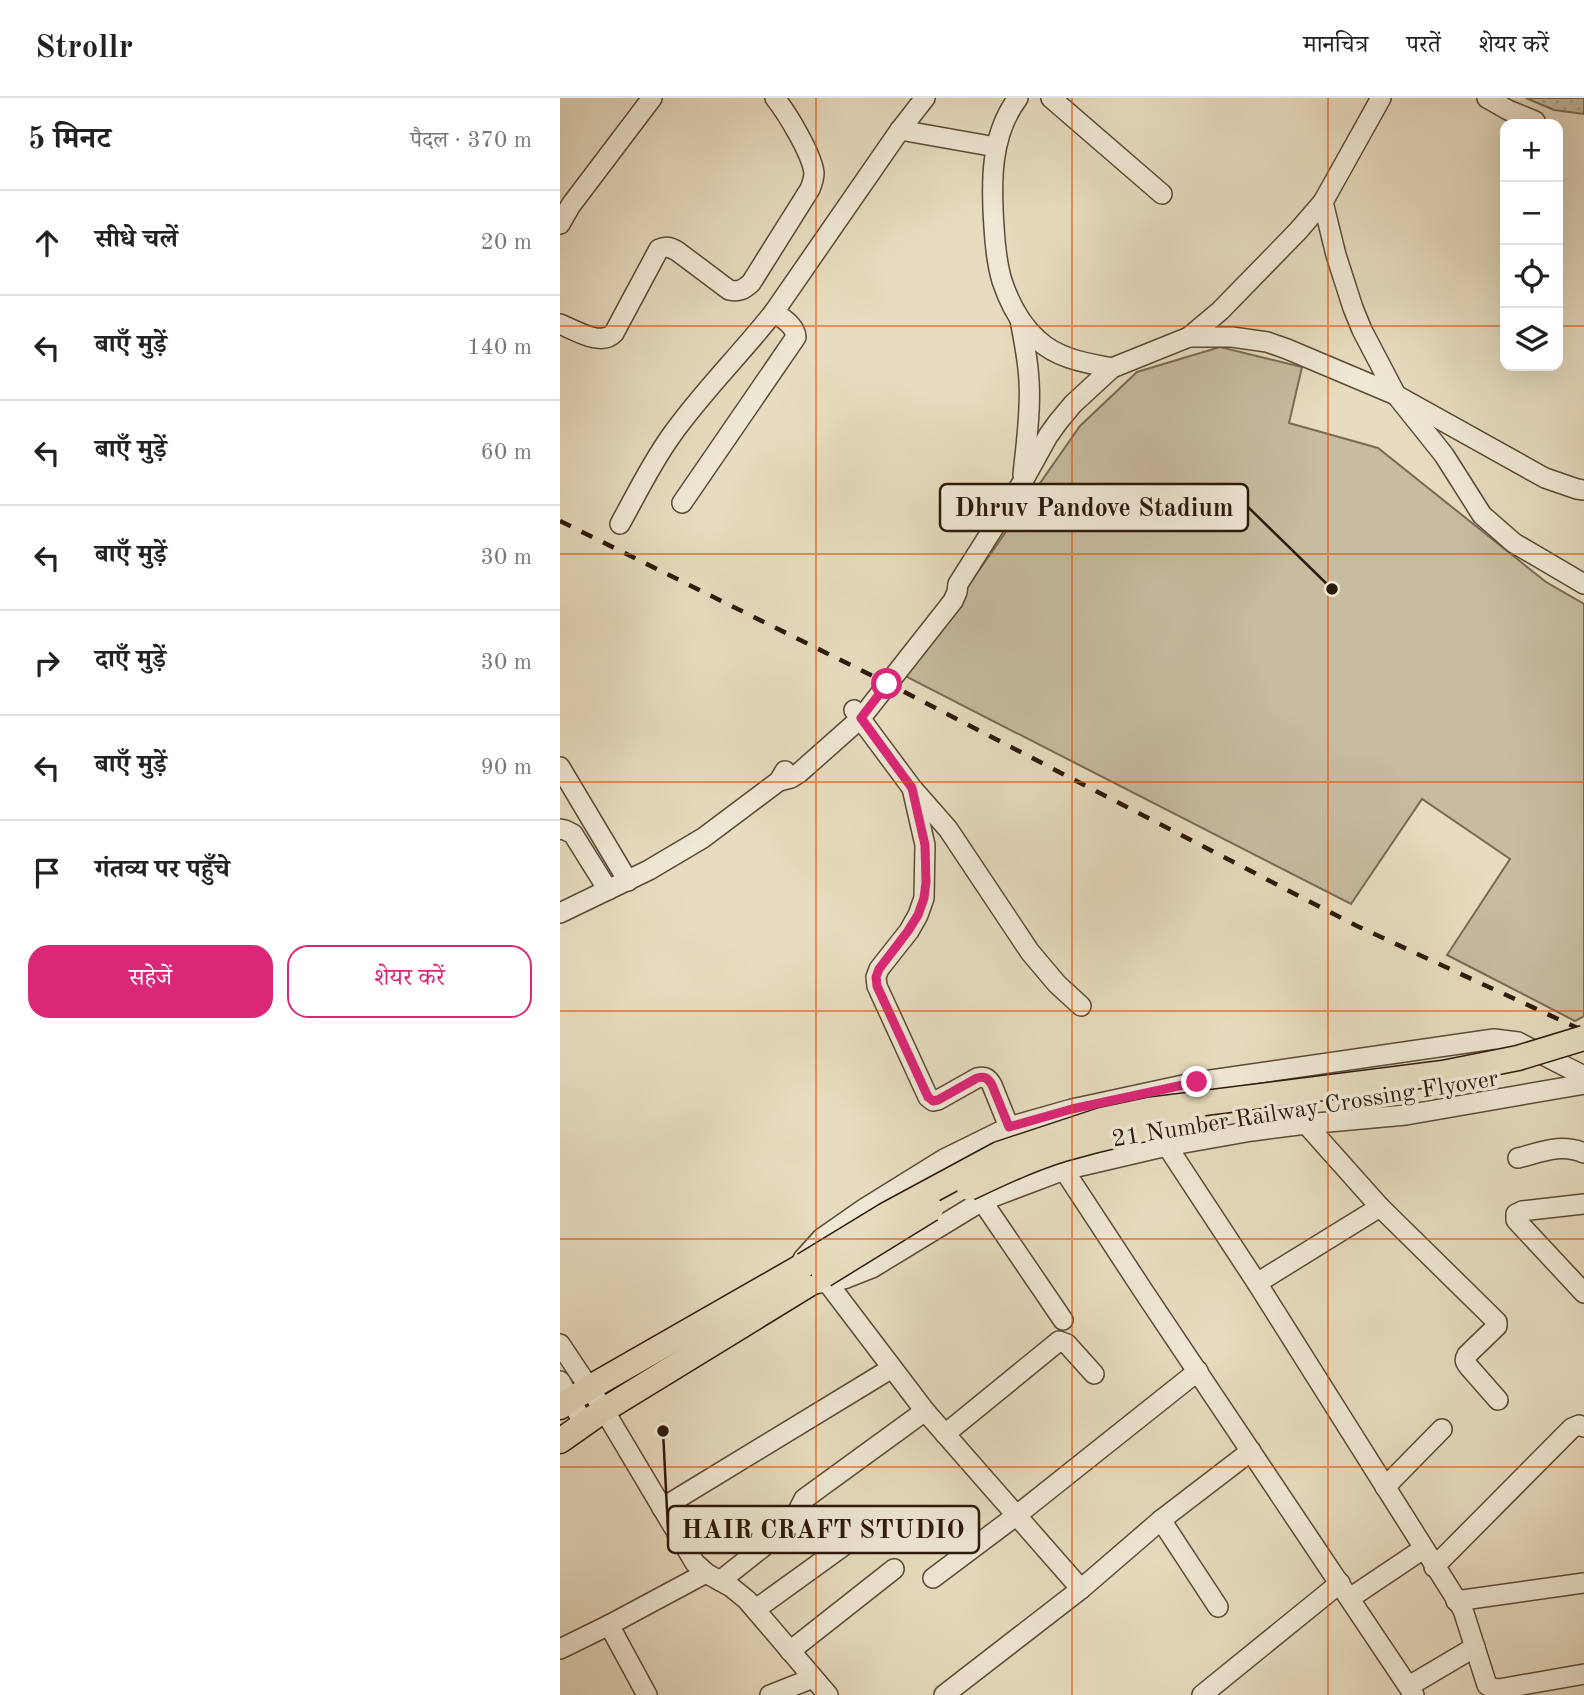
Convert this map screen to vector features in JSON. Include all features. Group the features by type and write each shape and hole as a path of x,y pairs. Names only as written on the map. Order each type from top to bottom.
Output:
{"main road":[{"name":"21 Number Railway Crossing Flyover","path":"810,1276 886,1215 999,1154 1102,1120 1149,1110 1443,1073 1518,1058 1584,1038"},
{"name":"21 Number Railway Crossing Flyover","path":"810,1276 963,1191 1061,1150 1112,1136 1193,1120 1448,1088 1498,1079 1584,1055"},
{"path":"570,1394 810,1276"},
{"path":"560,1441 810,1276"}],"street":[{"path":"560,224 571,205 652,98"},
{"path":"560,324 595,338 609,338 659,249 665,247 671,247 729,289 738,291 751,283 813,182 814,174 808,155 786,112 775,98"},
{"path":"620,524 670,438 774,312 925,98"},
{"path":"1018,98 996,147 992,191 995,243 1002,280 1019,319 1027,354 1029,409 1022,483"},
{"path":"1051,98 1162,194"},
{"path":"560,913 649,870 703,838 779,781 799,773 857,714 953,601 958,584 1058,422 1073,404 1112,368 1189,337 1229,303 1322,202 1381,98"},
{"path":"1487,98 1530,119"},
{"path":"900,130 996,147"},
{"path":"1322,202 1353,308 1396,395 1444,455 1482,515 1514,542 1584,584"},
{"path":"682,503 796,337 793,327 774,312"},
{"path":"1019,319 1038,341 1057,353 1112,368"},
{"path":"1189,337 1232,337 1267,342 1287,349 1396,395 1545,478 1584,490"},
{"path":"857,714 912,788 948,829 1030,952 1057,984 1081,1006"},
{"path":"560,767 628,881"},
{"path":"912,788 925,845 924,898 908,931 879,969 877,986 928,1097 933,1101 938,1100 977,1078 989,1079 1009,1127"},
{"path":"560,829 573,834 608,890"},
{"path":"810,1276 822,1238 845,1220 944,1159 1009,1127 1072,1109 1494,1039 1518,1042 1584,1076"},
{"path":"810,1276 844,1279 872,1268 982,1201 1064,1170 1167,1146 1204,1134 1406,1115 1584,1084"},
{"path":"1306,1124 1380,1207 1497,1322 1497,1326 1467,1355 1465,1362 1498,1400"},
{"path":"1167,1146 1257,1283 1456,1601 1466,1619 1487,1685 1499,1689 1584,1674"},
{"path":"1518,1158 1554,1149 1582,1148"},
{"path":"1064,1170 1412,1690 1475,1647"},
{"path":"982,1201 1063,1320"},
{"path":"1584,1204 1522,1210 1516,1214 1516,1220 1584,1293"},
{"path":"1257,1283 1380,1207"},
{"path":"810,1276 1081,1589"},
{"path":"945,1434 1059,1341 1067,1343 1094,1374"},
{"path":"560,1344 570,1394 594,1417 662,1508 695,1563 740,1593 828,1695"},
{"path":"662,1508 892,1368"},
{"path":"933,1577 1017,1515 1198,1371"},
{"path":"560,1648 713,1577 763,1547 774,1531 794,1519 804,1499 925,1411"},
{"path":"1434,1567 1572,1428 1579,1425 1584,1427"},
{"path":"1385,1487 1442,1429"},
{"path":"944,1695 1081,1589 1161,1520 1251,1451"},
{"path":"756,1609 882,1518"},
{"path":"1161,1520 1218,1607"},
{"path":"1202,1695 1345,1590 1423,1549"},
{"path":"790,1650 894,1569"},
{"path":"1456,1601 1584,1583"},
{"path":"609,1625 647,1695"},
{"path":"770,1695 813,1678"}],"shaded area":[{"path":"1526,98 1584,98 1584,114 1554,110"},
{"path":"1220,347 1302,367 1289,423 1378,448 1546,582 1584,604 1584,1016 1575,1021 1447,955 1510,859 1422,799 1351,904 905,676 1080,426 1137,372"}],"railway":[{"path":"560,521 891,685 1357,926 1584,1031"}],"place":[{"name":"Dhruv Pandove Stadium","path":"1332,589"},
{"name":"HAIR CRAFT STUDIO","path":"663,1431"}],"route":[{"path":"887,684 861,718 912,788 925,845 926,882 918,915 876,977 877,986 928,1097 933,1101 938,1100 977,1078 989,1079 1009,1127 1072,1109 1197,1082"}]}
